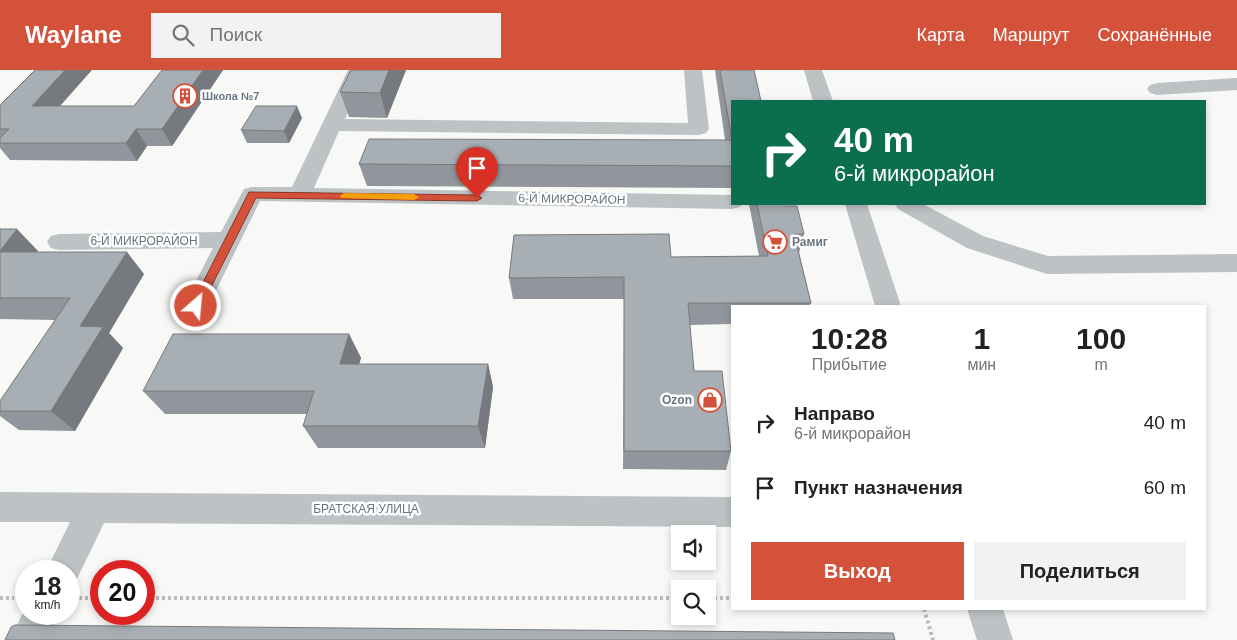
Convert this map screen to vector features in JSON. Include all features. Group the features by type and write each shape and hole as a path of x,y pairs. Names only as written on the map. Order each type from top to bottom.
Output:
{"street":[{"path":"300,195 357,70"},
{"path":"331,125 699,129 693,70"},
{"path":"813,70 823,100"},
{"path":"1157,89 1237,84"},
{"name":"6-Й МИКРОРАЙОН","path":"196,306 252,194 731,202"},
{"path":"856,205 888,305"},
{"path":"908,205 975,242 1047,264 1237,263"},
{"name":"6-Й МИКРОРАЙОН","path":"59,242 229,240"},
{"name":"БРАТСКАЯ УЛИЦА","path":"0,506 731,512"},
{"path":"68,560 95,507"},
{"path":"985,610 995,640"},
{"path":"28,640 36,625"}],"path":[{"path":"155,598 671,598"},
{"path":"716,598 731,598"},
{"path":"924,610 933,640"}],"building":[{"path":"35,70 65,70 32,106 134,106 162,70 203,70 162,129 136,129 126,143 0,143 0,138 9,129 0,129 0,105"},
{"path":"351,70 389,70 380,93 340,92"},
{"path":"720,70 754,70 761,100 731,100 731,134"},
{"path":"256,106 297,106 284,131 241,130"},
{"path":"369,139 731,140 731,166 359,164"},
{"path":"757,205 797,206 804,234 794,234 811,303 688,303 694,371 722,371 731,451 624,451 624,277 509,278 514,235 669,234 671,257 768,256"},
{"path":"0,229 17,229 0,251"},
{"path":"0,252 127,252 80,326 103,327 51,411 0,411 0,401 70,298 0,298"},
{"path":"173,334 349,334 340,364 488,364 478,426 303,426 314,391 143,391"},
{"path":"15,625 893,633 895,640 5,640 11,627"}],"slow traffic":[{"path":"344,196 414,197"}],"place":[{"name":"Школа №7","path":"185,96"},
{"name":"Рамиг","path":"775,242"},
{"name":"Ozon","path":"710,400"}],"route":[{"path":"196,306 252,194 477,198"}]}
